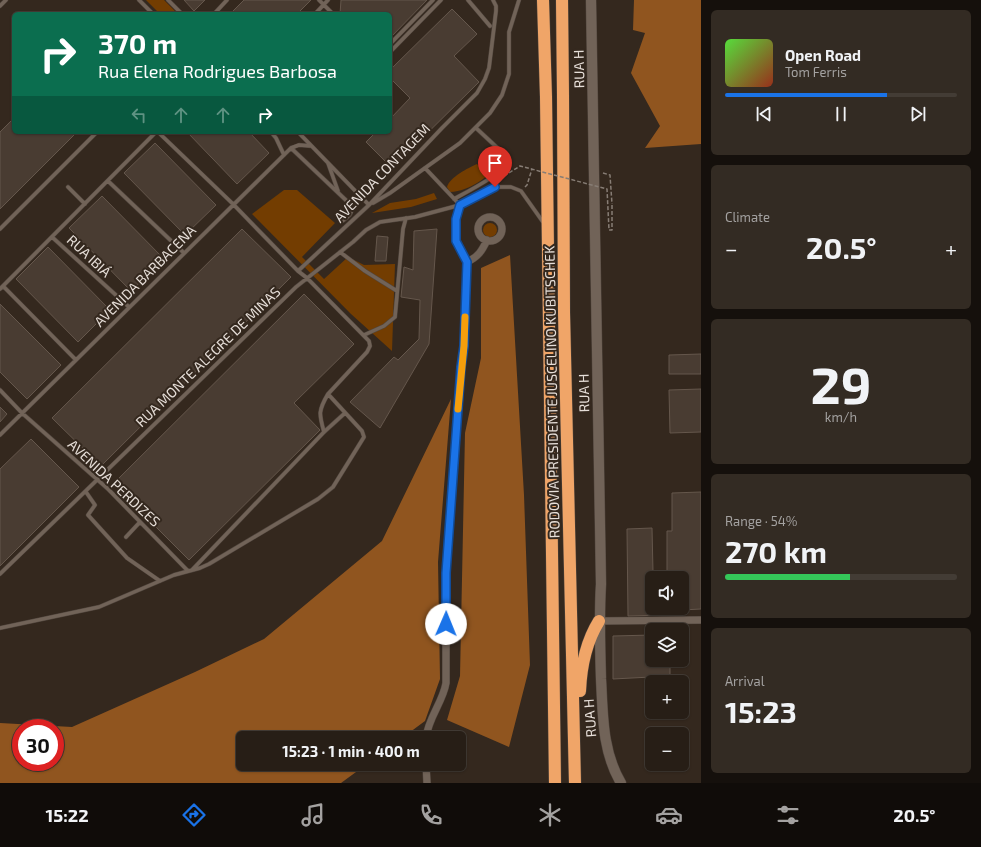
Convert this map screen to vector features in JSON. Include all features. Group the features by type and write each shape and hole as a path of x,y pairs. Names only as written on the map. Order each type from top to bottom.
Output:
{"highway":[{"name":"RODOVIA PRESIDENTE JUSCELINO KUBITSCHEK","path":"543,0 556,783"},
{"name":"RODOVIA PRESIDENTE JUSCELINO KUBITSCHEK","path":"562,0 564,95 564,312 575,783"},
{"path":"574,742 583,664 592,633 599,621"},
{"path":"548,783 555,744"}],"main road":[{"name":"RUA H","path":"592,0 600,584 599,621 604,731 607,749 614,771 621,783"}],"street":[{"path":"428,731 429,724 445,691 446,683 446,573 461,367 464,346 467,262 480,254 487,240"},
{"path":"599,621 701,620"},
{"path":"426,771 426,783"}],"lane":[{"path":"0,6 6,0"},
{"path":"139,0 151,12"},
{"path":"168,0 180,12"},
{"path":"216,12 227,0"},
{"path":"319,0 331,12"},
{"path":"316,12 328,0"},
{"path":"392,42 433,0"},
{"path":"392,50 441,0"},
{"path":"468,0 490,26"},
{"name":"AVENIDA CONTAGEM","path":"298,272 369,205 442,128 477,94 489,68 496,11 496,6 493,0"},
{"path":"302,136 369,205 460,144 490,113 502,95 509,74 509,32 519,0"},
{"path":"454,199 501,170 506,162 504,154 476,128"},
{"path":"0,229 95,134"},
{"path":"76,360 1,288 155,134"},
{"path":"159,134 233,204 298,272 307,278 364,335 368,341 370,346 367,352 328,394 321,405 319,412 324,432"},
{"path":"273,134 284,155"},
{"path":"311,146 299,145 291,148 350,205 352,213 341,222"},
{"name":"AVENIDA BARBACENA","path":"0,435 291,148"},
{"path":"328,162 339,194"},
{"path":"425,168 460,205 456,219 456,241 467,262"},
{"path":"108,181 184,253"},
{"path":"68,187 84,204"},
{"name":"RUA MONTE ALEGRE DE MINAS","path":"0,574 307,278 366,230 380,222 415,217 460,205 495,187 511,187 521,191 547,228"},
{"path":"364,335 384,326 395,317 403,229 406,218"},
{"name":"RUA IBIÁ","path":"52,236 129,307"},
{"path":"340,252 365,271 397,291"},
{"name":"AVENIDA PERDIZES","path":"0,390 22,413 98,480 190,570"},
{"path":"0,628 99,607 160,581 209,564 318,499 333,488 364,437 362,431 328,394"},
{"path":"190,570 344,413"},
{"path":"86,492 95,505 88,515 99,529 127,558 160,581"},
{"path":"126,537 140,522"}],"path":[{"path":"504,176 520,166 607,190 609,230 612,230 610,175 595,170"},
{"path":"527,185 532,170"}],"shaded area":[{"path":"146,0 164,0 176,12 158,12"},
{"path":"634,0 701,0 701,144 645,148 660,126 631,73 645,33 633,30"},
{"path":"499,159 502,165 484,179 465,189 450,192 447,187 449,183 460,173 477,164 485,172"},
{"path":"284,190 297,190 335,223 302,257 324,279 348,257 364,265 395,264 392,351 351,314 252,214"},
{"path":"434,193 437,199 411,207 372,213 390,203 416,199"},
{"path":"490,223 495,225 497,230 495,235 490,237 485,235 483,230 485,225"},
{"path":"510,255 524,495 530,665 509,747 447,720 460,676 465,433 481,358 481,268"},
{"path":"451,399 438,562 440,679 425,721 411,731 236,731 236,771 357,771 341,783 0,783 0,723 12,724 12,771 64,771 64,727 72,727 195,672 264,639 382,541"}],"building":[{"path":"184,0 205,0 194,11"},
{"path":"244,0 311,0 299,12 232,12"},
{"path":"341,0 427,0 392,36 392,12 340,12"},
{"path":"452,9 477,34 454,56 479,82 392,168 366,142 374,134 392,134 392,117 410,98 392,80 392,68"},
{"path":"12,120 12,134 75,134 0,209 0,132"},
{"path":"189,134 251,134 269,153 237,184"},
{"path":"155,143 216,205 185,235 124,173"},
{"path":"102,196 164,259 131,291 69,228"},
{"path":"242,229 291,277 101,466 52,418"},
{"path":"437,229 429,344 380,428 350,402 394,357 398,360 419,339 420,300 401,297 404,267 413,270 414,231"},
{"path":"377,236 388,237 386,261 375,261"},
{"path":"48,247 110,310 78,342 16,279"},
{"path":"304,294 354,344 294,403 320,430 189,560 113,484"},
{"path":"0,304 61,365 27,399 0,372"},
{"path":"701,354 701,374 669,374 669,355"},
{"path":"701,389 701,432 670,433 669,390"},
{"path":"0,407 7,414 0,422"},
{"path":"31,439 79,487 0,566 0,469"},
{"path":"701,492 701,609 689,610 689,571 667,571 667,531 672,531 672,493"},
{"path":"652,528 653,571 645,571 645,615 667,615 628,616 627,529"},
{"path":"645,635 645,667 670,667 670,675 645,675 645,677 613,679 613,636"}],"slow traffic":[{"path":"458,409 464,346 465,317"}],"route":[{"path":"446,624 446,573 461,367 464,346 467,262 456,241 456,219 460,205 495,187"}]}
